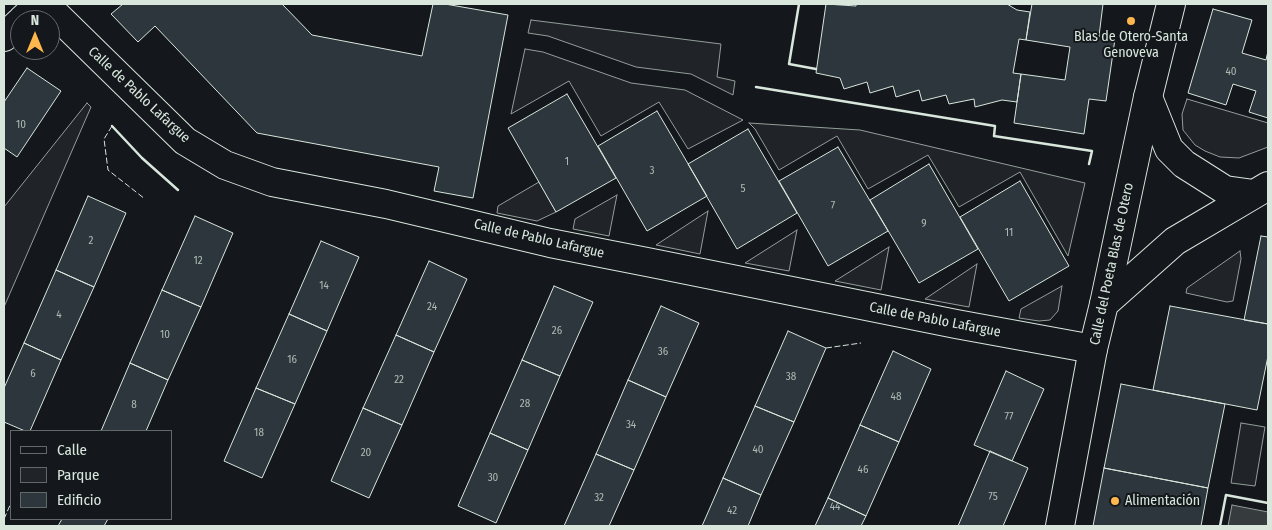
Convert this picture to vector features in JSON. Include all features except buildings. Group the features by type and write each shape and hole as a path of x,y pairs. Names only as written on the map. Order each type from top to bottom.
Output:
{"street":[{"name":"Calle de Pablo Lafargue","path":"45,4 185,141 224,165 272,182 386,204 638,260 956,324 1093,349"},
{"name":"Calle del Poeta Blas de Otero","path":"1060,526 1093,349 1148,97 1171,4"},
{"path":"1148,97 1169,148 1184,164 1225,190 1261,190"},
{"path":"1104,304 1149,262 1175,241 1261,190"}],"green space":[{"path":"531,20 721,44 717,77 735,81 733,95 691,74 636,67 548,36 528,33"},
{"path":"525,49 543,52 631,83 685,90 743,120 688,149 659,102 601,136 569,81 511,114"},
{"path":"1187,99 1268,123 1268,147 1239,158 1220,157 1205,151 1195,145 1183,130 1182,114"},
{"path":"87,103 91,107 4,307 4,207"},
{"path":"749,123 860,130 1085,183 1068,256 1020,172 959,207 928,155 868,189 837,136 779,170 755,129"},
{"path":"539,182 556,212 537,221 497,213 498,206"},
{"path":"617,195 609,236 573,229 575,219"},
{"path":"708,211 700,254 656,245"},
{"path":"797,230 789,271 745,263"},
{"path":"889,247 881,290 835,281"},
{"path":"1240,251 1241,259 1233,301 1227,302 1186,293 1187,288"},
{"path":"977,264 969,307 925,299"},
{"path":"1062,286 1058,311 1050,320 1039,321 1019,318 1021,309"},
{"path":"1241,423 1265,427 1255,486 1231,483"}],"shaded area":[{"path":"1232,505 1268,512 1268,526 1228,526"}],"fence":[{"path":"112,126 104,139 108,170 145,199"},
{"path":"826,348 861,343"},
{"path":"4,519 10,505"}],"wall":[{"path":"799,4 789,64 816,69"},
{"path":"756,87 995,126 994,136 1092,151 1089,164"},
{"path":"112,126 142,158 178,190"},
{"path":"1220,526 1226,495 1268,503"}],"place":[{"name":"Blas de Otero-Santa Genoveva","path":"1131,21"},
{"name":"Alimentación","path":"1115,501"}]}
